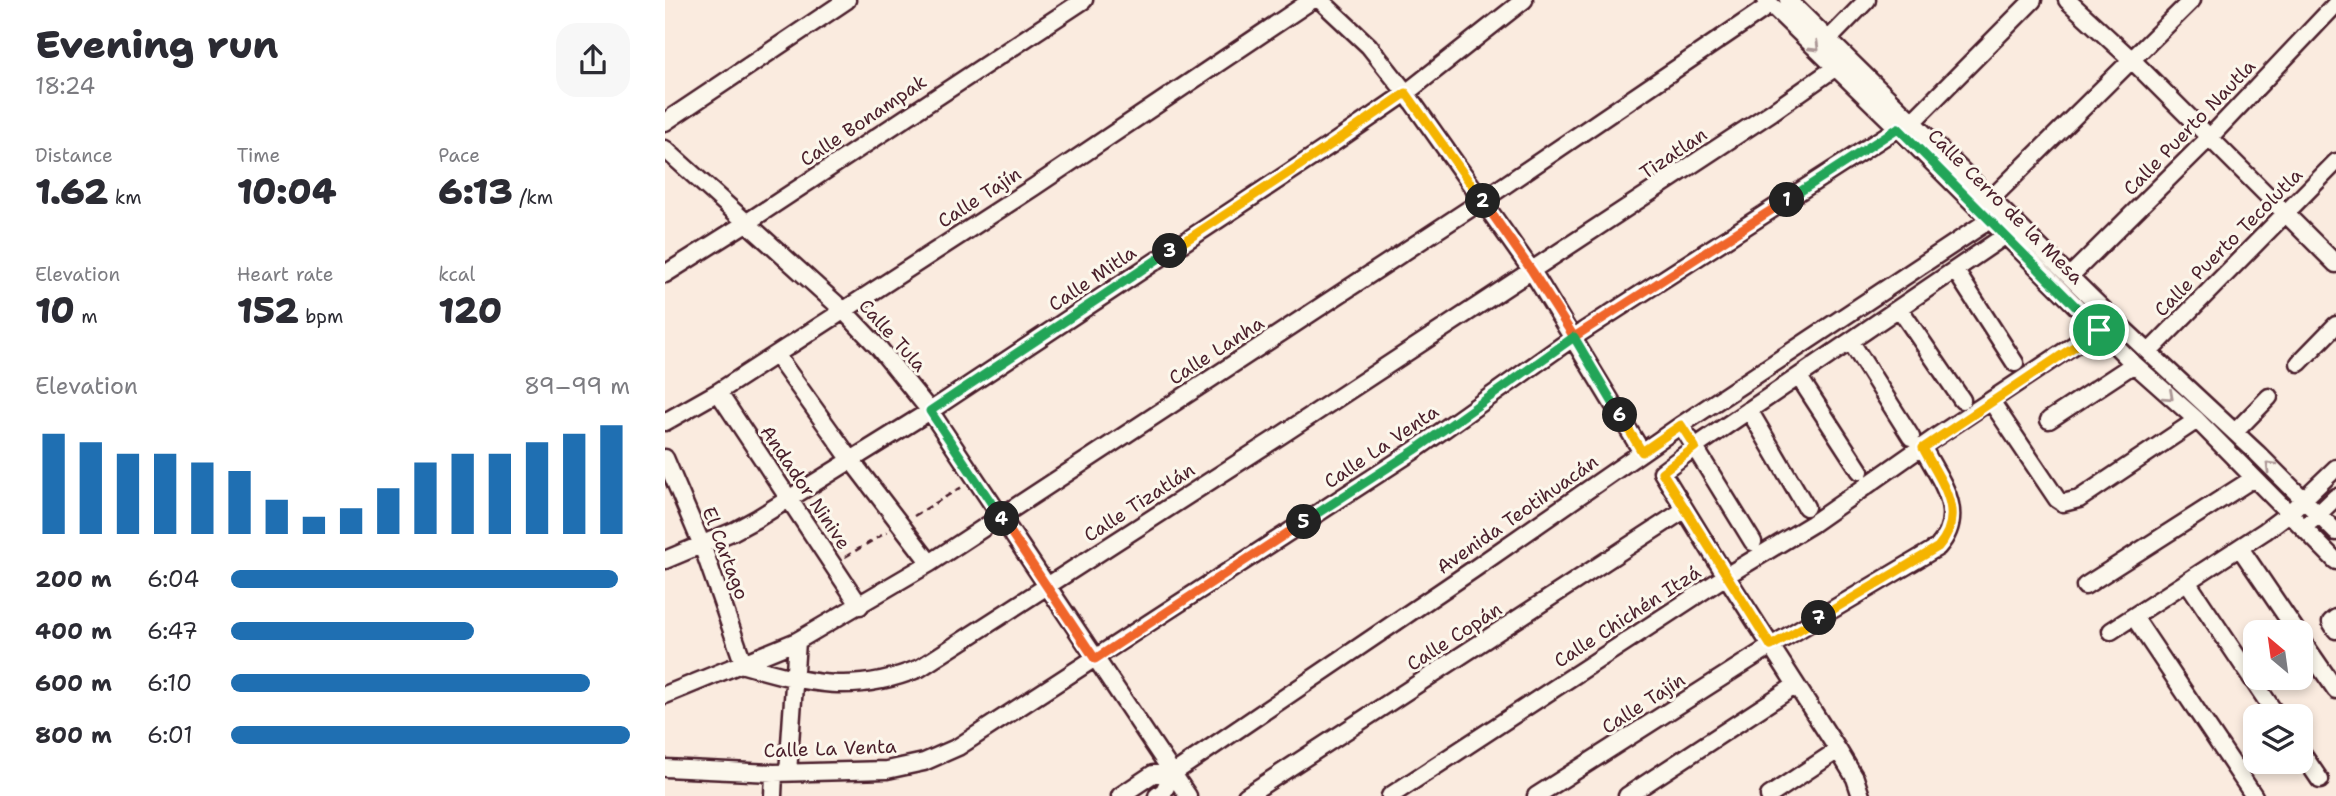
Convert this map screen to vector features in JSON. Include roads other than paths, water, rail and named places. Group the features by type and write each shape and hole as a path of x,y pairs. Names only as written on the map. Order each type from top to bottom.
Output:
{"street":[{"path":"665,122 847,0"},
{"name":"Calle Bonampak","path":"665,274 747,223 1084,0"},
{"name":"Calle Tajín","path":"665,422 718,392 1034,187 1312,0"},
{"path":"1320,0 1369,46 1483,200 1574,337 1642,452"},
{"name":"Calle Mitla","path":"665,560 734,531 789,500 930,411 1406,93 1524,0"},
{"name":"Calle Cerro de la Mesa","path":"1788,0 1828,40 2006,235 2134,364 2197,420 2336,561"},
{"path":"1828,40 1867,0"},
{"name":"Calle La Venta","path":"665,768 781,773 887,770 924,762 958,747 1415,450 1574,337 1905,125 2033,0"},
{"path":"2067,0 2133,61 2336,264"},
{"path":"1991,199 2192,0"},
{"name":"Calle Cerro de la Mesa","path":"1768,2 1836,67 1991,199 2336,532"},
{"name":"Calle Lanha","path":"667,689 744,665 797,641 860,606 1001,517 1483,200 1768,2"},
{"name":"Calle Puerto Nautla","path":"2070,276 2210,137 2336,4"},
{"name":"Tizatlan","path":"1532,271 1836,67"},
{"name":"Calle Tula","path":"665,149 843,310 879,348 930,411 1188,796"},
{"name":"Calle Puerto Tecolutla","path":"2150,351 2336,162"},
{"name":"Avenida Teotihuacán","path":"1172,774 1681,425 1991,219"},
{"path":"1861,796 1855,778 1838,750 1662,472 2006,235"},
{"path":"1955,270 2015,363"},
{"name":"Calle Tizatlán","path":"744,665 821,685 880,682 920,668 1532,271"},
{"path":"1880,294 1896,310 1962,400"},
{"name":"Calle Chichén Itzá","path":"1390,796 1726,576 1812,524 1917,442 1991,401 2113,318"},
{"path":"2299,363 2336,325"},
{"path":"1851,342 1917,442"},
{"path":"776,355 851,460 930,562"},
{"path":"2049,420 2134,364"},
{"path":"1799,377 1860,471"},
{"name":"Andador Ninive","path":"718,392 860,606"},
{"path":"2235,432 2269,397"},
{"path":"1991,401 2057,499 2063,503 2079,499 2197,420"},
{"path":"1749,410 1806,507"},
{"path":"1681,425 1753,542"},
{"name":"Calle Tajín","path":"1536,796 1771,646 1938,547 1947,536 1952,523 1950,504 1917,442"},
{"name":"El Cartago","path":"665,458 702,545 744,665"},
{"path":"2111,631 2188,583 2290,513 2336,468"},
{"path":"2085,586 2253,478"},
{"path":"2304,528 2336,497"},
{"name":"Calle Copán","path":"1246,796 1684,510"},
{"path":"2240,548 2289,620"},
{"path":"2188,583 2269,704"},
{"path":"2133,617 2255,796"},
{"path":"2336,618 2330,622 2336,630"},
{"path":"773,796 781,773 796,680 797,641"},
{"path":"2313,656 2336,690"},
{"path":"1627,796 1796,685"},
{"path":"1769,796 1838,750"},
{"path":"2313,770 2320,780"},
{"path":"1120,796 1153,774 1172,774 1164,791 1157,796"}]}
